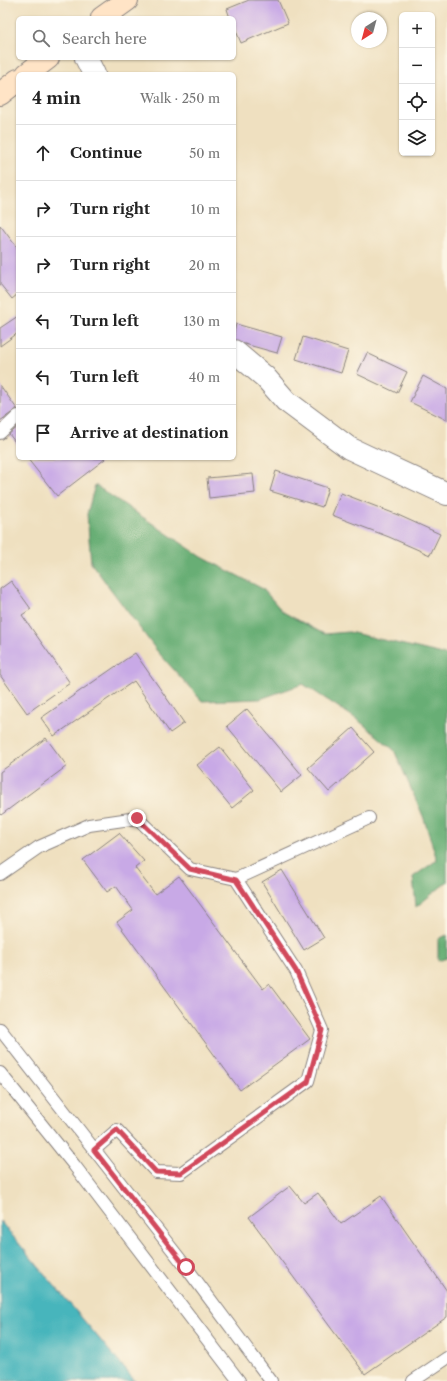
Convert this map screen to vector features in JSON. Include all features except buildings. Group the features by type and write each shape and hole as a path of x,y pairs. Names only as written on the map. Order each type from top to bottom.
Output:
{"main road":[{"path":"105,16 127,0"},
{"path":"30,72 45,60"},
{"path":"0,94 16,82"}],"street":[{"path":"87,60 93,72"},
{"path":"236,353 265,377 286,401 349,448 447,494"}],"lane":[{"path":"0,433 16,418"},
{"path":"0,874 39,847 89,824 137,818 190,869 236,880 369,818"},
{"path":"94,1150 117,1130 156,1172 181,1173 308,1082 322,1030 296,971 236,880"},
{"path":"0,1029 186,1267 271,1381"},
{"path":"0,1073 74,1165 239,1381"},
{"path":"413,1381 447,1358"}],"green space":[{"path":"95,485 202,557 263,589 283,612 324,634 349,632 447,655 447,882 416,907 413,877 437,860 423,816 394,750 358,720 303,684 260,699 202,701 157,651 91,563 87,514"},
{"path":"447,935 447,958 438,961 438,939"}],"water":[{"path":"0,1221 135,1381 0,1381"}],"route":[{"path":"137,818 190,869 236,880 296,971 322,1030 308,1082 181,1173 156,1172 117,1130 94,1150 186,1267"}]}
